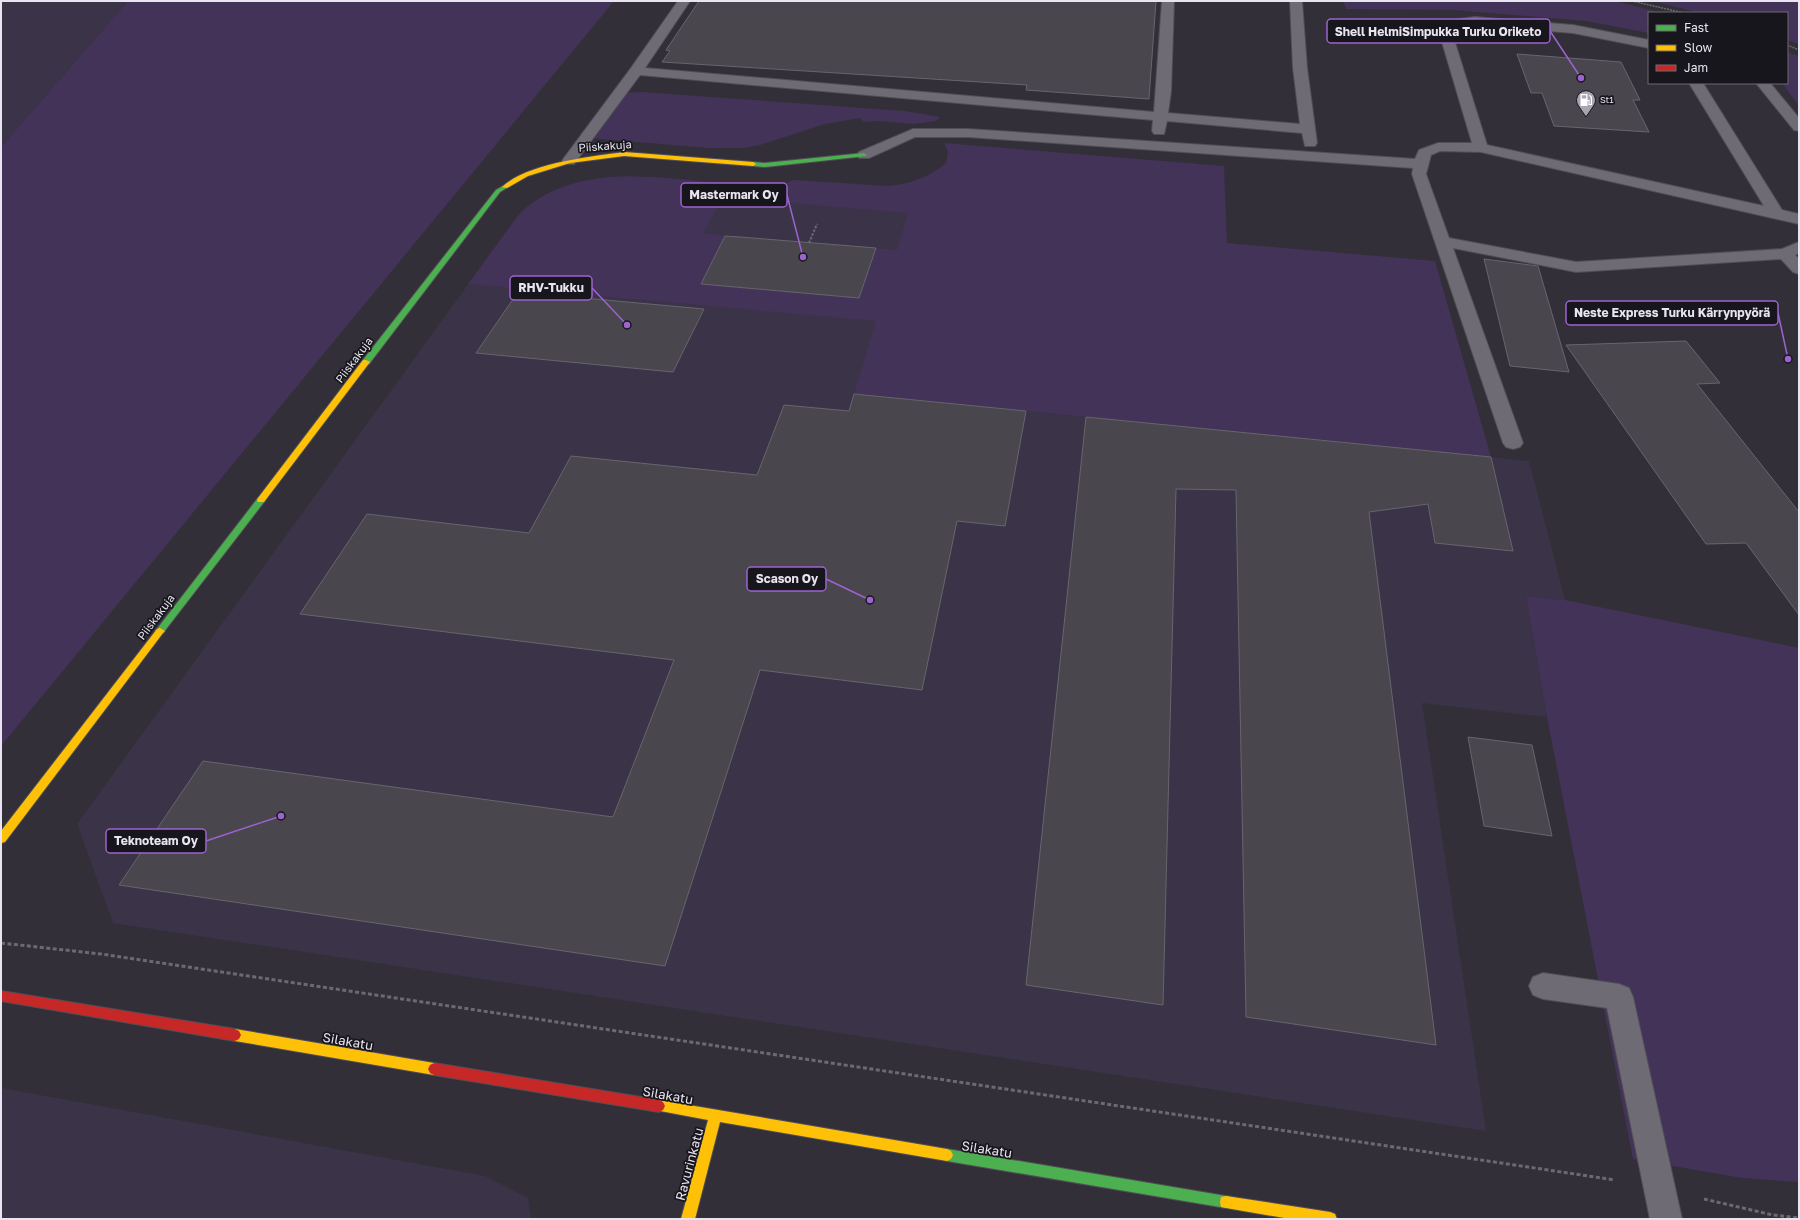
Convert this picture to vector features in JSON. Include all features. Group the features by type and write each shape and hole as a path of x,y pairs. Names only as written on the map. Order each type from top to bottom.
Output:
{"street":[{"name":"Piiskakuja","path":"1,839 498,192 526,175 569,161 624,154 765,166 864,155"},
{"name":"Silakatu","path":"1,996 1330,1219"},
{"name":"Ravurinkatu","path":"688,1219 715,1117"}],"lane":[{"path":"569,161 636,71 684,1"},
{"path":"1158,146 1164,91 1168,1"},
{"path":"1296,1 1300,68 1312,156"},
{"path":"1481,148 1446,32 1456,23 1474,21 1573,29 1648,44"},
{"path":"636,71 965,111 1160,118 1308,129"},
{"path":"1697,84 1776,214"},
{"path":"1763,84 1799,127"},
{"path":"957,133 965,111"},
{"path":"864,155 913,133 957,133 1421,164"},
{"path":"1513,443 1441,241 1419,174 1424,153 1438,146 1481,148 1799,219"},
{"path":"1441,241 1576,267 1792,250 1799,269"},
{"path":"1543,986 1619,998 1666,1219"}],"path":[{"path":"1632,1 1680,12"},
{"path":"1788,45 1799,50"},
{"path":"809,242 817,224"},
{"path":"1,943 140,960 1592,1177 1659,1189 1773,1215 1799,1218"}],"shaded area":[{"path":"1,1 128,1 1,147"},
{"path":"128,1 614,1 1,746 1,147"},
{"path":"1343,1 1615,1 1658,12 1648,12 1648,33 1586,21 1455,10 1346,9"},
{"path":"1653,1 1799,1 1799,44 1788,40 1788,12 1695,12"},
{"path":"1788,52 1799,56 1799,106 1783,84 1788,84"},
{"path":"641,92 905,111 940,117 936,121 914,124 879,121 864,122 860,118 825,124 760,145 744,148 709,148 589,138 623,93"},
{"path":"944,143 1224,166 1227,243 1435,261 1491,457 854,394 876,321 468,284 517,217 538,199 563,187 589,180 616,177 645,177 728,184 729,188 703,233 725,236 701,284 859,298 876,248 897,250 908,213 779,202 774,197 775,193 779,187 794,180 888,186 912,182 926,176 946,163 948,152"},
{"path":"626,176 913,198 855,394 1529,461 1565,600 1526,596 1547,717 1422,703 1486,1131 113,923 77,824 517,217 526,207 538,199 569,185 608,177"},
{"path":"1526,596 1565,600 1799,648 1799,1182 1742,1178 1633,1159 1547,717"},
{"path":"1,1088 485,1176 528,1198 531,1219 1,1219"}],"building":[{"path":"699,1 1156,1 1149,99 1026,90 1027,85 662,62 670,51 666,50"},
{"path":"1517,54 1621,62 1640,100 1633,100 1649,132 1554,126 1542,93 1531,93"},
{"path":"725,236 876,248 859,298 701,284"},
{"path":"1484,259 1538,266 1569,372 1510,366"},
{"path":"518,292 704,309 673,372 476,353"},
{"path":"1686,341 1720,383 1697,384 1799,512 1799,615 1746,543 1706,544 1566,345"},
{"path":"854,394 1026,411 1005,526 957,521 922,690 760,670 665,966 119,885 203,761 613,817 674,660 300,614 367,514 529,533 571,456 757,475 784,405 849,411"},
{"path":"1086,417 1491,457 1513,551 1435,543 1428,504 1369,512 1436,1045 1246,1017 1236,490 1176,489 1163,1005 1026,985"},
{"path":"1468,737 1532,745 1552,836 1484,826"}],"traffic: fast":[{"path":"753,164 765,165 864,155"},
{"path":"366,362 498,191 505,187"},
{"path":"160,631 261,500"},
{"path":"947,1155 1226,1202"}],"traffic: slow":[{"path":"505,187 526,175 569,161 624,154 753,164"},
{"path":"261,500 366,362"},
{"path":"1,839 160,631"},
{"path":"235,1035 434,1069"},
{"path":"659,1106 947,1155"},
{"path":"688,1219 715,1117"},
{"path":"1226,1202 1330,1219"}],"traffic: jam":[{"path":"1,996 235,1035"},
{"path":"434,1069 659,1106"}],"place":[{"name":"Shell HelmiSimpukka Turku Oriketo","path":"1581,78"},
{"name":"St1","path":"1586,117"},
{"name":"Mastermark Oy","path":"803,257"},
{"name":"RHV-Tukku","path":"627,325"},
{"name":"Neste Express Turku Kärrynpyörä","path":"1788,359"},
{"name":"Scason Oy","path":"870,600"},
{"name":"Teknoteam Oy","path":"281,816"}]}
